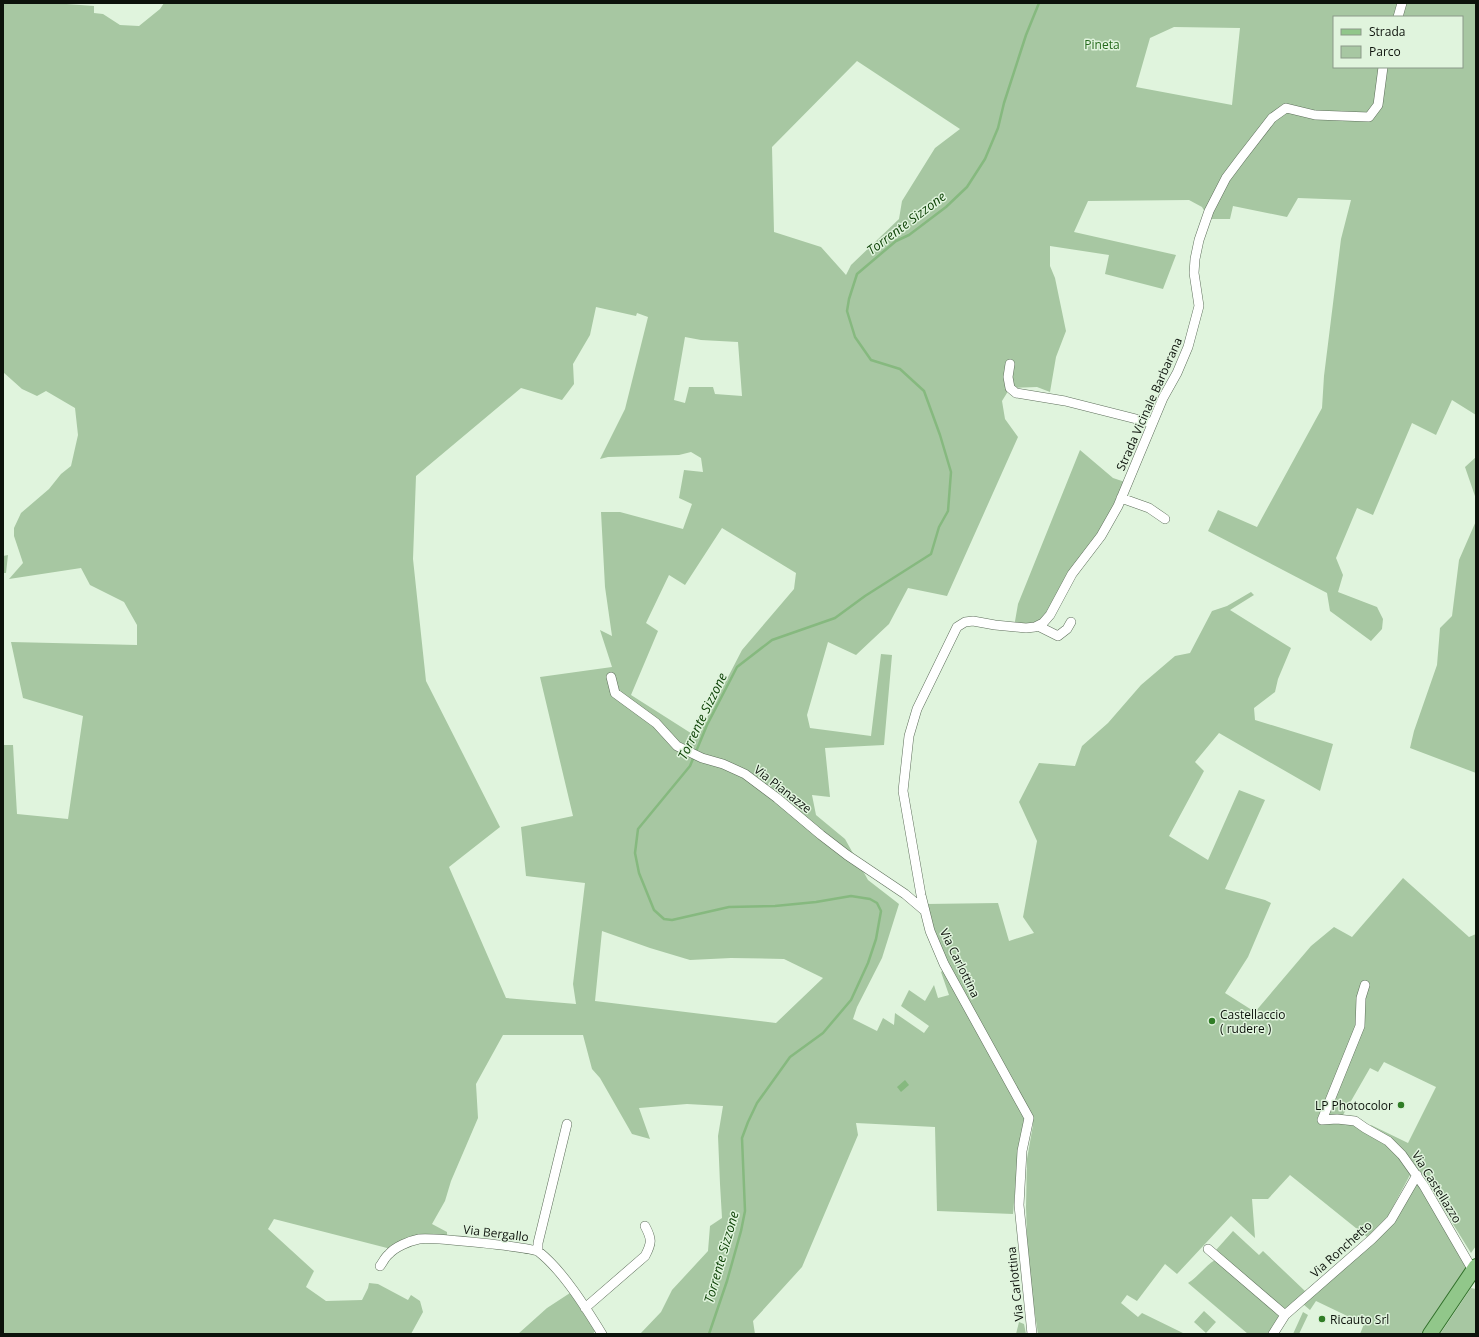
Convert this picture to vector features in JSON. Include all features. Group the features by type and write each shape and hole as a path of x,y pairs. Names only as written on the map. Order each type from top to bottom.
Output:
{"main road":[{"path":"1430,1334 1475,1270"}],"street":[{"path":"1398,16 1402,3"},
{"name":"Strada Vicinale Barbarana","path":"1038,626 1043,624 1050,615 1072,574 1101,536 1112,518 1163,398 1177,374 1188,347 1199,306 1194,273 1199,240 1209,211 1226,178 1272,118 1286,108 1316,115 1369,117 1378,105 1383,68"},
{"path":"1010,364 1008,377 1010,388 1016,393 1064,401 1152,423"},
{"path":"1121,498 1149,508 1165,519"},
{"name":"Via Carlottina","path":"1032,1334 1019,1205 1022,1151 1030,1118 944,964 930,931 921,895 903,791 909,736 917,709 957,627 965,622 973,620 1026,628 1038,626"},
{"path":"1038,626 1058,636 1067,629 1071,622"},
{"name":"Via Pianazze","path":"611,678 615,693 656,723 677,746 702,758 722,764 745,774 777,798 826,839 905,894 925,911"},
{"name":"Via Castellazzo","path":"1366,985 1361,998 1360,1026 1322,1120 1337,1119 1356,1121 1388,1141 1402,1155 1417,1175 1475,1270"},
{"path":"538,1251 538,1243 567,1124"},
{"name":"Via Ronchetto","path":"1273,1334 1285,1315 1372,1239 1391,1220 1417,1175"},
{"path":"585,1308 645,1256 651,1245 650,1236 645,1226"},
{"name":"Via Bergallo","path":"380,1266 389,1253 402,1245 419,1239 451,1240 538,1251 551,1264 585,1308 602,1334"},
{"path":"1208,1249 1285,1315"}],"green space":[{"name":"Pineta","path":"3,3 53,3 94,6 94,13 103,14 120,25 139,26 160,9 164,3 1476,3 1476,415 1452,400 1436,435 1412,423 1373,515 1357,508 1336,558 1343,575 1338,592 1377,607 1383,619 1382,629 1371,641 1330,611 1327,593 1208,531 1218,510 1257,527 1322,408 1324,376 1341,239 1351,200 1298,198 1287,217 1233,206 1230,219 1209,219 1202,207 1189,200 1088,201 1074,232 1176,255 1163,289 1105,274 1109,255 1050,246 1050,266 1055,278 1066,331 1056,357 1050,392 1037,387 1010,388 1002,401 1005,419 1018,437 947,596 908,588 889,624 856,655 828,642 807,715 810,728 871,736 881,654 892,655 884,745 825,748 830,797 812,795 816,815 845,839 868,880 899,904 882,958 857,1007 853,1019 877,1031 883,1018 894,1025 895,1013 924,1033 929,1026 901,1006 909,990 925,1001 934,985 938,998 949,995 941,972 945,969 1026,1118 1019,1147 1013,1214 937,1211 935,1127 856,1123 858,1135 802,1267 753,1321 755,1334 640,1334 661,1312 672,1290 708,1251 710,1226 722,1218 718,1136 723,1106 687,1104 639,1108 650,1139 632,1134 600,1078 592,1069 583,1035 503,1035 476,1084 478,1118 451,1181 445,1201 432,1224 447,1232 447,1237 391,1249 274,1219 268,1229 314,1271 306,1287 326,1301 362,1300 369,1283 378,1284 408,1300 411,1295 420,1301 423,1312 411,1334 3,1334 3,745 13,745 17,814 68,819 83,716 23,698 11,642 137,645 137,625 124,602 90,585 81,568 9,579 23,563 14,536 14,528 21,513 49,489 61,474 71,466 78,435 75,408 46,391 37,396 22,389 3,372","holes":["1174,27 1240,28 1232,105 1136,87 1150,38","857,61 960,129 935,148 902,201 899,219 851,265 846,275 821,247 774,232 772,147","596,307 636,316 637,313 648,317 625,409 600,459 608,457 679,455 691,452 701,458 703,472 684,470 679,498 692,504 683,529 620,512 601,512 605,587 612,636 600,630 612,667 540,677 573,816 521,827 526,876 585,883 573,984 576,1004 506,998 449,867 500,827 426,681 413,559 416,476 521,388 562,400 574,384 573,364 590,335","685,337 701,340 738,342 742,396 715,394 713,387 689,387 685,403 674,400","722,528 796,573 794,589 742,650 697,737 631,695 658,631 646,623 669,575 685,585","602,931 690,960 731,958 784,959 823,978 776,1023 595,1001"]},
{"path":"1080,450 1113,478 1128,483 1043,623 1014,627 1018,604"},
{"path":"1476,457 1476,499 1465,467"},
{"path":"1476,521 1476,773 1410,748 1414,731 1437,665 1440,628 1452,616 1459,560"},
{"path":"8,555 6,573 3,573 3,556"},
{"path":"1251,592 1254,595 1230,610 1291,648 1278,679 1275,692 1254,708 1255,720 1333,744 1320,791 1219,733 1195,762 1204,771 1169,836 1208,860 1239,790 1265,800 1225,889 1271,903 1248,957 1225,993 1255,1012 1311,946 1334,927 1352,937 1403,878 1469,937 1476,934 1476,1246 1471,1253 1413,1162 1398,1147 1370,1128 1371,1125 1408,1143 1436,1087 1384,1062 1378,1072 1370,1068 1343,1115 1364,1131 1387,1144 1401,1158 1411,1173 1388,1216 1367,1237 1290,1175 1268,1199 1252,1199 1255,1238 1231,1216 1177,1274 1165,1264 1137,1301 1127,1295 1121,1303 1138,1317 1142,1313 1185,1334 1038,1334 1028,1267 1026,1207 1027,1159 1033,1125 1032,1120 942,952 926,904 998,903 1009,941 1034,933 1023,917 1037,841 1019,802 1039,763 1075,766 1082,746 1108,723 1141,685 1175,656 1190,653 1212,611 1227,606"},
{"path":"1418,1182 1467,1269 1424,1334 1360,1334 1364,1324 1316,1301 1310,1310 1303,1304 1373,1243"},
{"path":"1233,1231 1259,1255 1263,1251 1305,1291 1284,1311 1216,1250"},
{"path":"1215,1260 1281,1316 1267,1334 1248,1334 1188,1283"},
{"path":"1471,1288 1476,1289 1476,1334 1440,1334"},
{"path":"570,1293 595,1331 593,1334 518,1334 547,1308"},
{"path":"1204,1311 1216,1322 1206,1333 1194,1322"},
{"path":"1303,1312 1308,1315 1299,1334 1293,1334"},
{"path":"1019,1322 1024,1324 1026,1334 1016,1334"}],"shaded area":[{"path":"905,1080 909,1085 901,1092 897,1087"}],"waterway":[{"name":"Torrente Sizzone","path":"709,1334 727,1281 745,1211 742,1138 748,1122 757,1103 790,1057 823,1033 851,1000 868,963 876,939 881,911 877,903 870,899 851,896 816,902 775,906 729,907 672,920 664,919 654,910 639,873 635,853 638,829 690,766 707,725 737,667 772,640 835,618 865,596 931,554 939,527 948,511 951,472 940,435 924,391 900,369 871,360 855,337 847,311 849,299 857,274 896,241 909,235 946,207 967,187 985,159 998,128 1004,103 1026,35 1039,3"}],"place":[{"name":"Castellaccio ( rudere )","path":"1212,1021"},
{"name":"LP Photocolor","path":"1401,1105"},
{"name":"Ricauto Srl","path":"1322,1319"}]}
